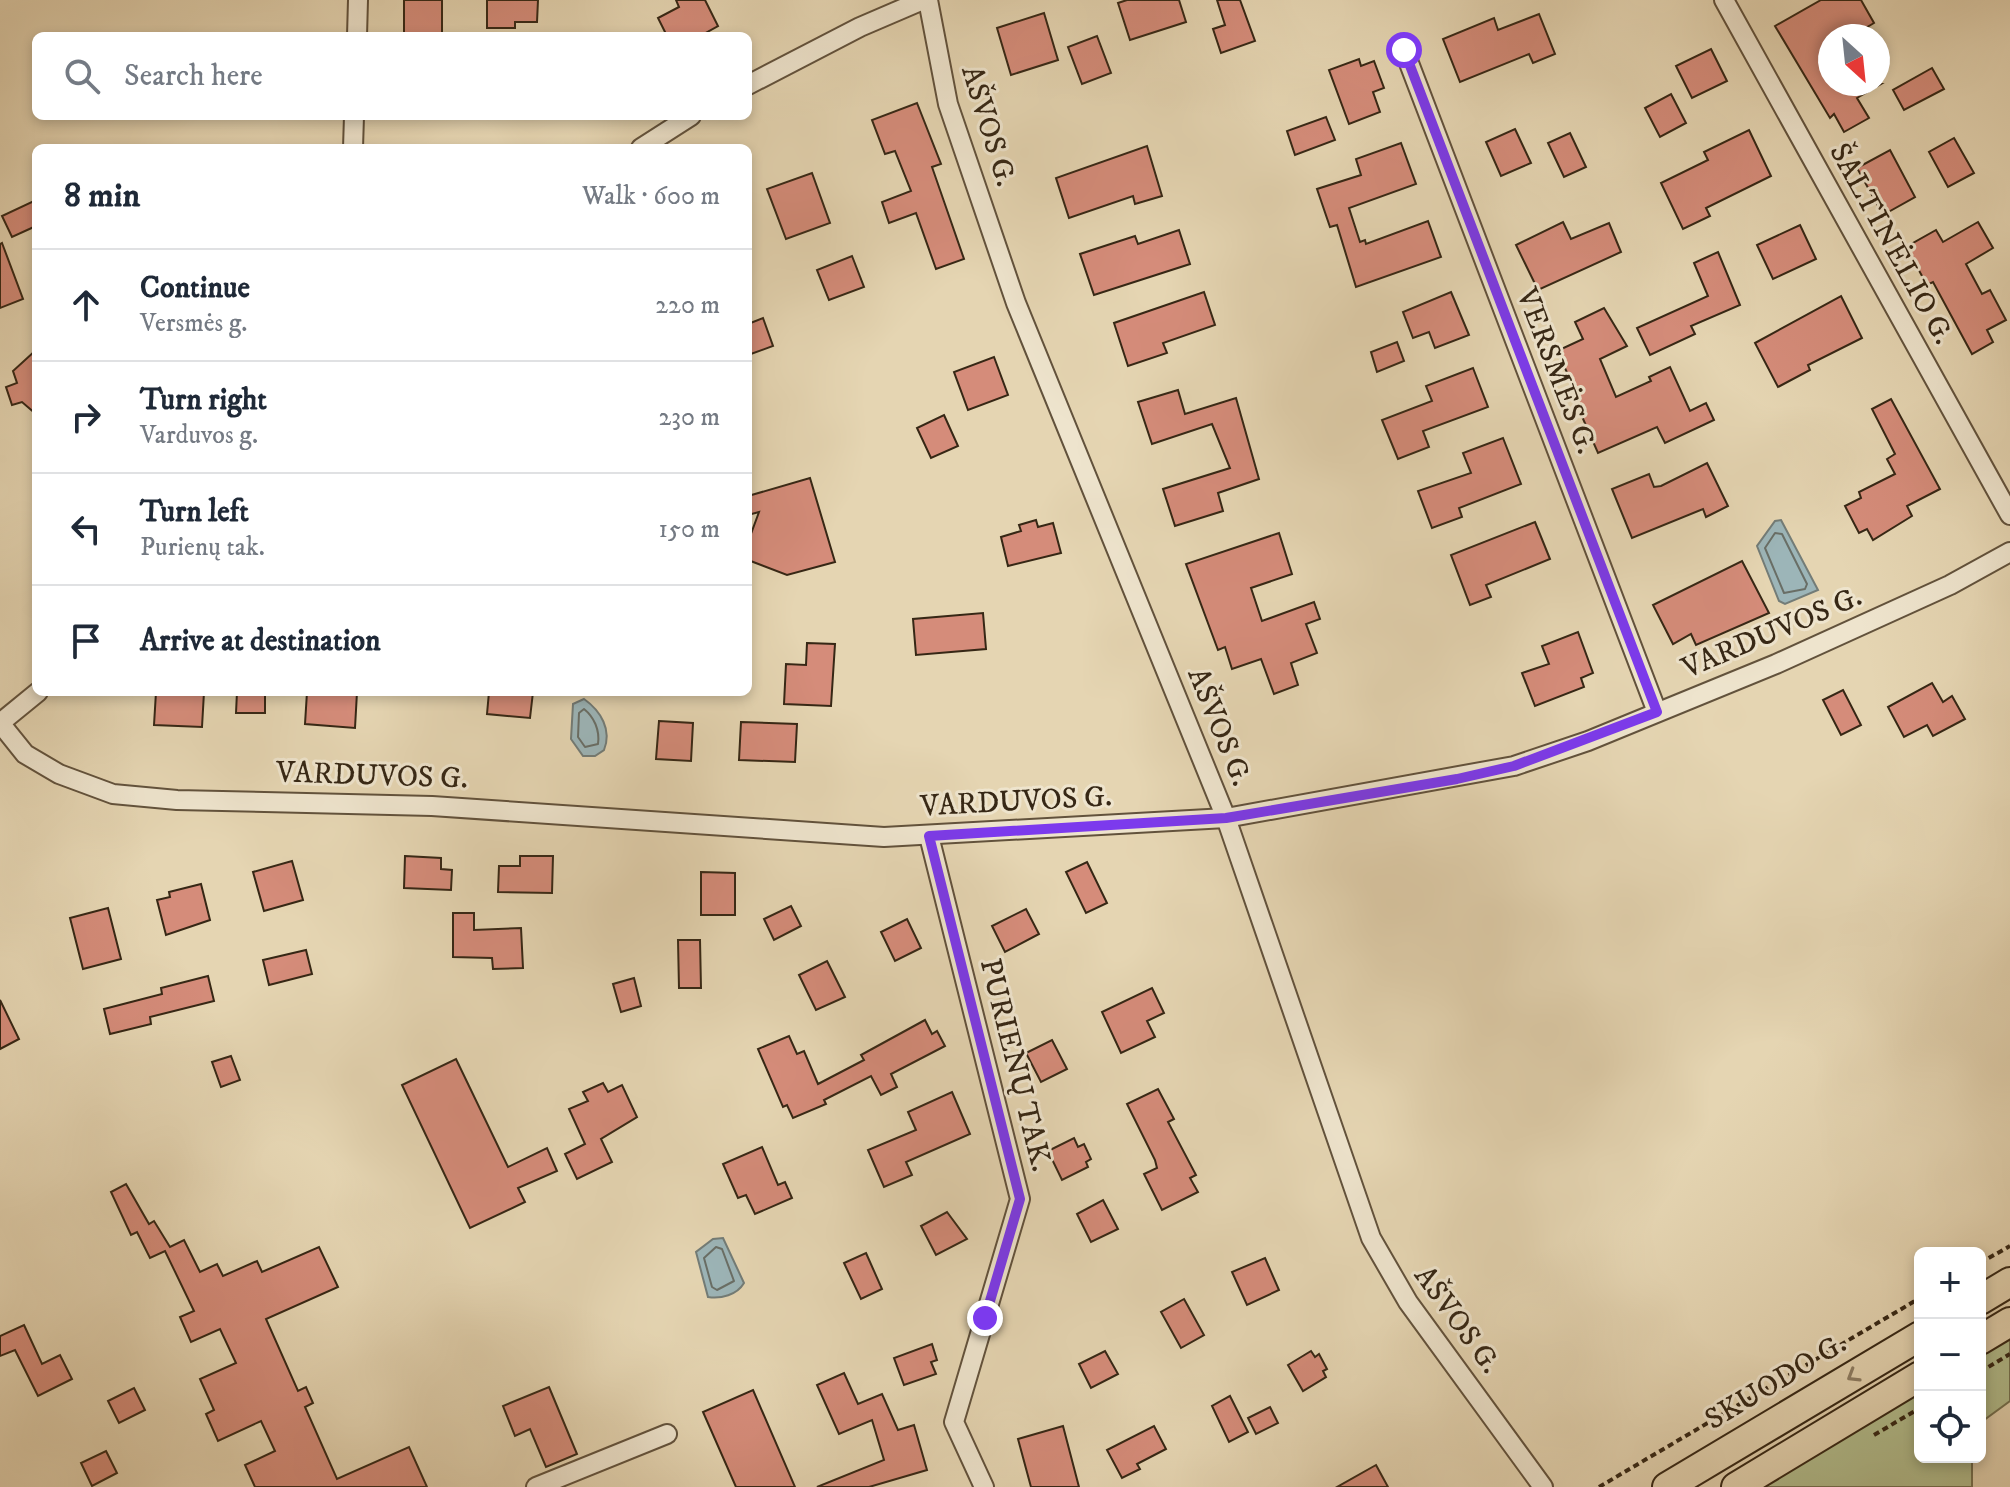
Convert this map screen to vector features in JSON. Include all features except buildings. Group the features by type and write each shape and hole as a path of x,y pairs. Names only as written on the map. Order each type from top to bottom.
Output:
{"main road":[{"path":"1986,1296 2010,1282"},
{"path":"1986,1336 2010,1322"},
{"name":"SKUODO G.","path":"1667,1487 1914,1340"},
{"path":"1736,1487 1914,1380"}],"street":[{"path":"357,32 358,0"},
{"path":"752,83 860,27 925,0"},
{"name":"AŠVOS G.","path":"925,0 948,104 1016,303 1226,818 1371,1238 1408,1302 1543,1487"},
{"name":"ŠALTINĖLIO G.","path":"1724,0 2010,515"},
{"name":"VERSMĖS G.","path":"1404,50 1657,712"},
{"path":"353,144 354,120"},
{"path":"647,144 685,120"},
{"name":"VARDUVOS G.","path":"0,723 25,754 59,774 113,794 177,800 432,806 819,834 929,836 1226,818 1514,766 1657,712 1915,601 2010,552"},
{"path":"0,723 33,696"},
{"name":"PURIENŲ TAK.","path":"929,836 1020,1199 954,1422 984,1487"},
{"path":"536,1487 667,1434"}],"path":[{"path":"1986,1260 2010,1246"},
{"path":"1599,1487 1914,1302"},
{"path":"1986,1368 2010,1354"}],"green space":[{"path":"2010,1337 2010,1401 1986,1419 1986,1391 1986,1351"},
{"path":"1914,1395 1914,1463 1972,1463 1972,1487 1759,1487"}],"water":[{"path":"1781,520 1818,590 1785,604 1779,601 1757,546 1775,521"},
{"path":"584,699 600,715 606,728 604,750 595,756 583,756 571,739 573,704"},
{"path":"723,1238 744,1283 728,1295 708,1297 696,1252 713,1239"}],"route":[{"path":"985,1318 1020,1199 929,836 1226,818 1288,805 1457,779 1514,766 1588,741 1657,712 1404,50"}]}
